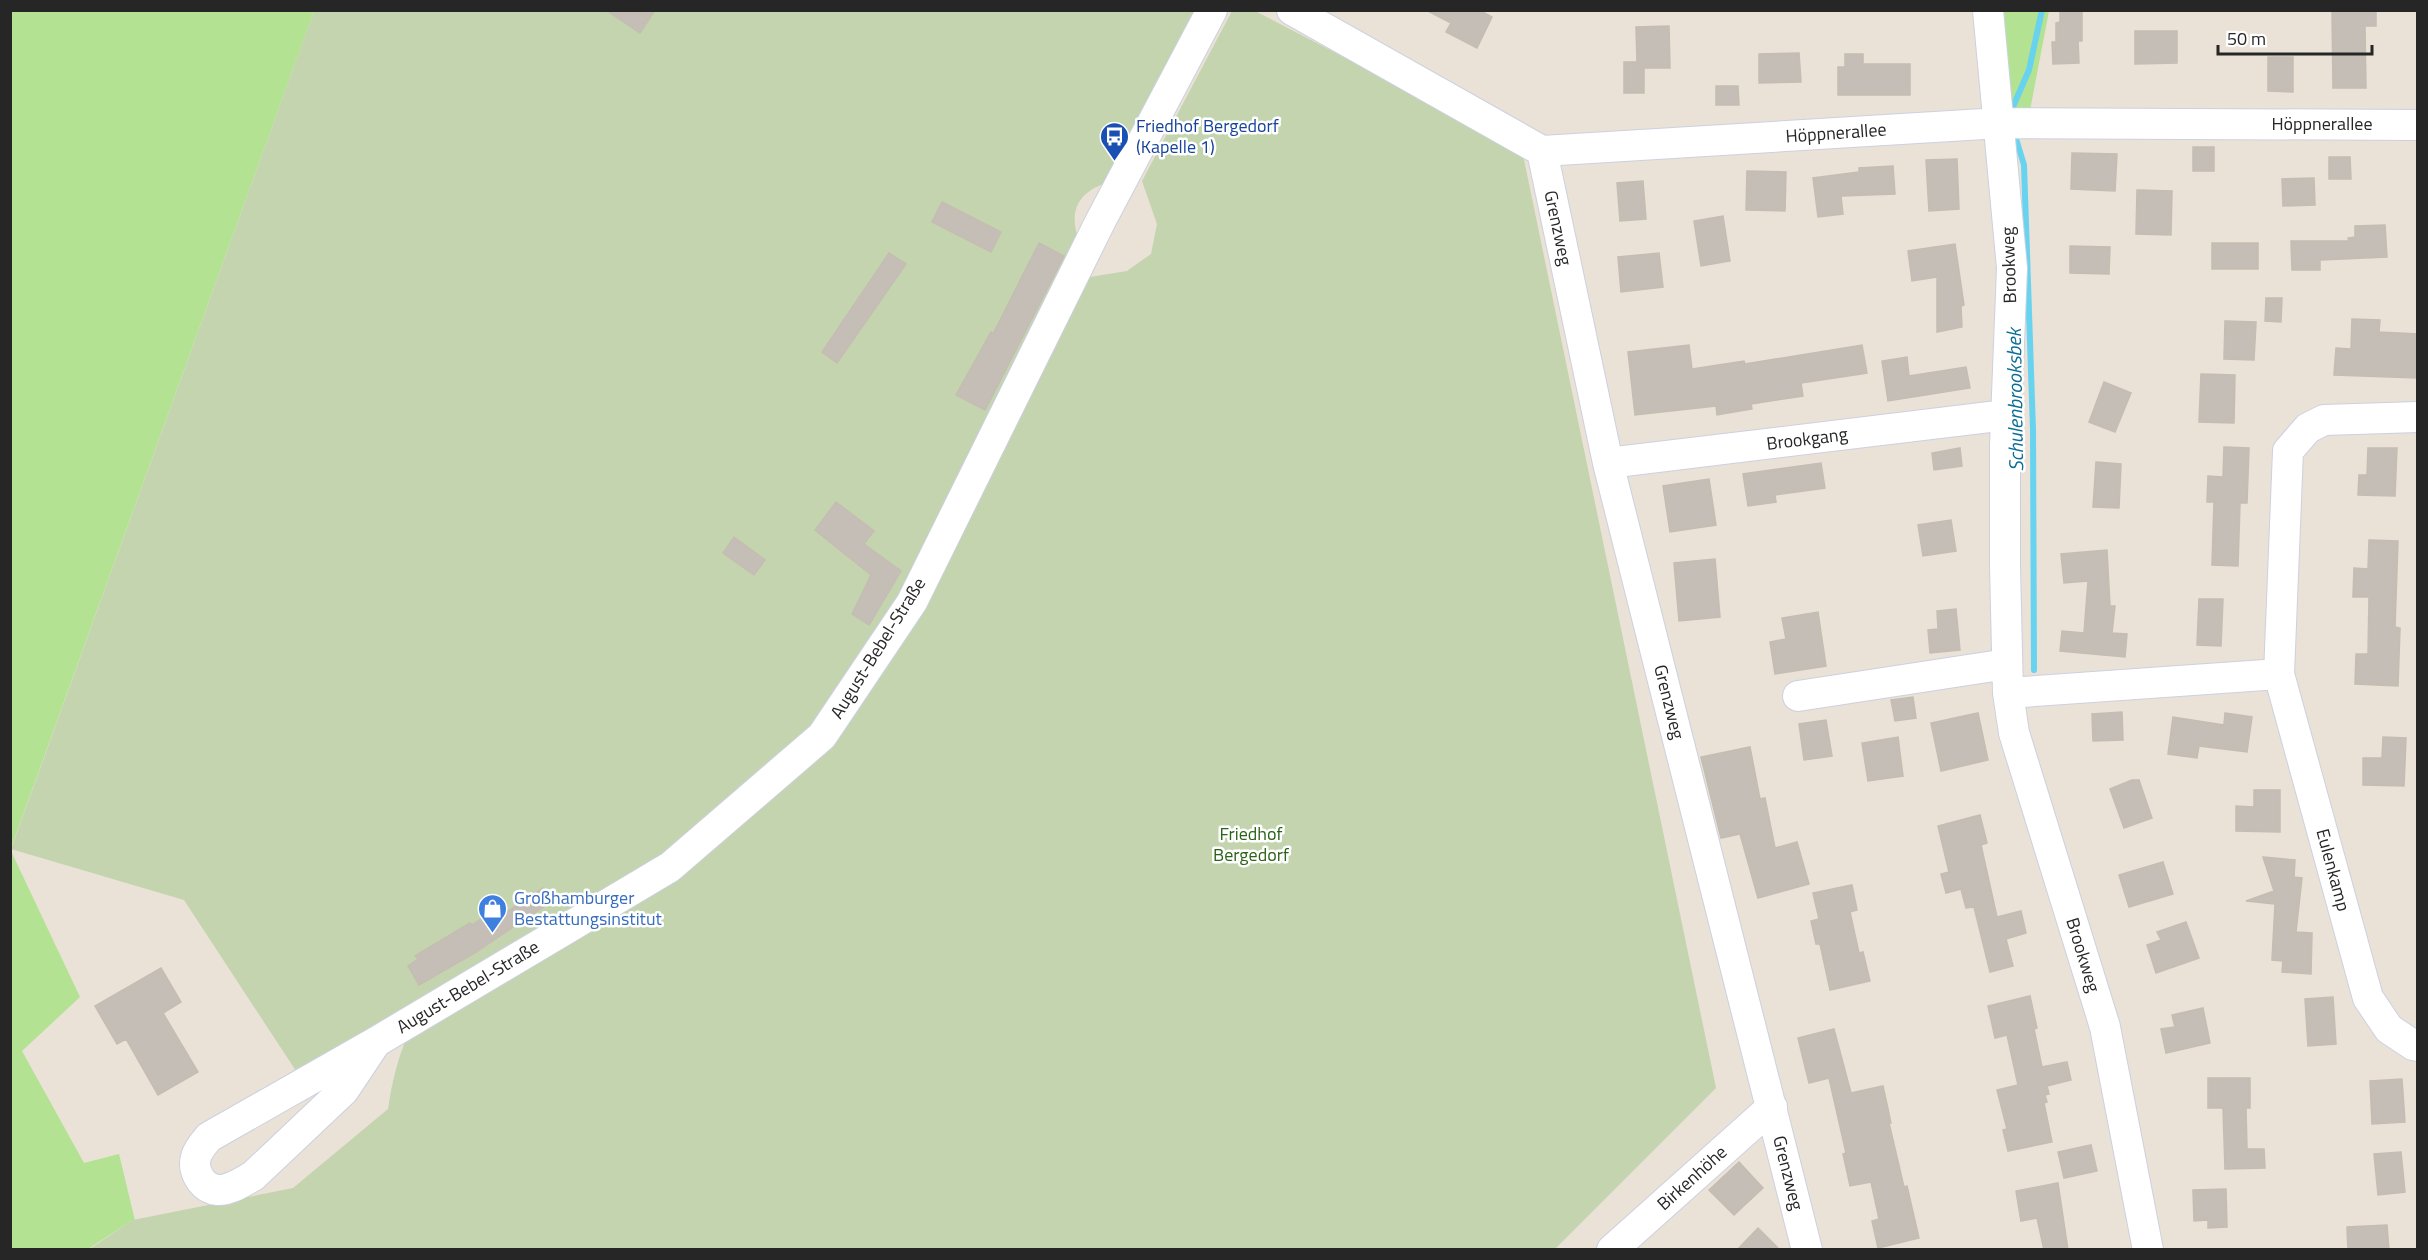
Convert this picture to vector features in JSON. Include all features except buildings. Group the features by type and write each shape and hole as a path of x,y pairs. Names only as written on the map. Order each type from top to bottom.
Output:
{"street":[{"name":"August-Bebel-Straße","path":"376,1042 344,1090 253,1176 238,1185 217,1190 207,1187 200,1180 195,1158 209,1137 376,1042 670,867 822,736 912,602 1100,222 1212,10"},
{"path":"1292,10 1542,151"},
{"name":"Brookweg","path":"1988,10 2012,268 2005,567 2007,679 2014,733 2105,1027 2148,1250"},
{"name":"Höppnerallee","path":"1542,151 2000,123 2418,125"},
{"name":"Grenzweg","path":"1542,151 1608,463 1807,1250"},
{"name":"Brookgang","path":"1608,463 2007,416"},
{"name":"Eulenkamp","path":"2418,417 2324,420 2308,428 2288,451 2279,674 2368,998 2389,1029 2418,1046"},
{"path":"1798,696 2007,679 2279,674"},
{"name":"Birkenhöhe","path":"1612,1250 1772,1107"}],"green space":[{"path":"11,11 314,11 11,848"},
{"path":"314,11 1194,11 1106,183 1088,193 1077,206 1075,223 1080,243 902,596 813,728 659,862 298,1074 184,900 11,849"},
{"name":"Friedhof Bergedorf","path":"1232,11 1255,11 1522,150 1716,1088 1555,1249 88,1250 133,1220 293,1188 388,1109 396,1070 409,1032 669,880 920,611 1090,277 1127,271 1151,254 1157,224 1142,181"},
{"path":"1998,11 2049,11 2030,110 2005,111"},
{"path":"10,849 80,997 22,1051 84,1163 119,1154 137,1229 133,1220 88,1249 11,1249"}],"waterway":[{"name":"Schulenbrooksbek","path":"2012,113 2029,70 2042,10"},
{"name":"Schulenbrooksbek","path":"2014,132 2024,165 2033,430 2034,670"}],"place":[{"name":"Friedhof Bergedorf (Kapelle 1)","path":"1115,162"},
{"name":"Großhamburger Bestattungsinstitut","path":"493,934"}]}
